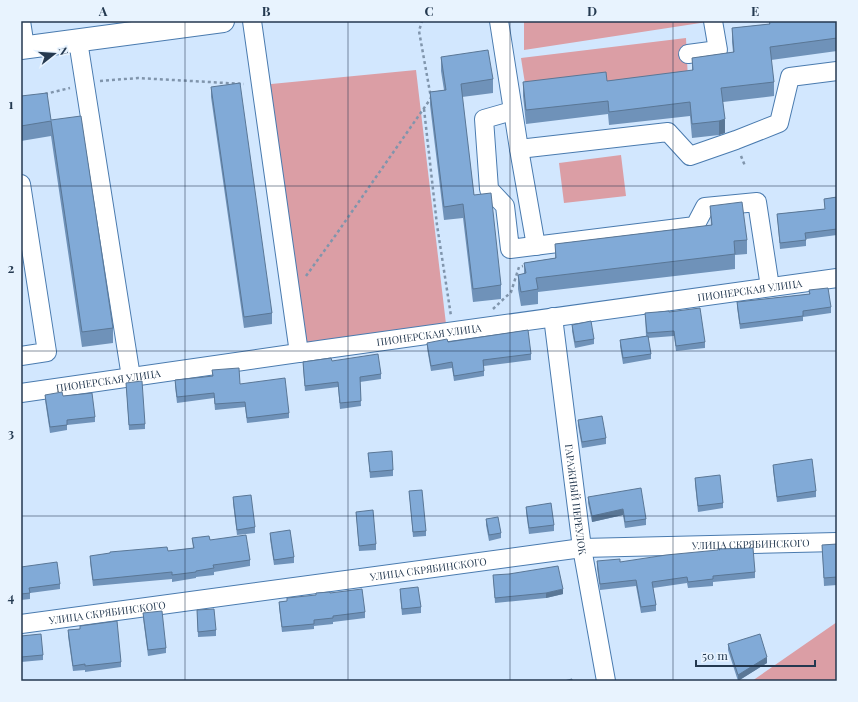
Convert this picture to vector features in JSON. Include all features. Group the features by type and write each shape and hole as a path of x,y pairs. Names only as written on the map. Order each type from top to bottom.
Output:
{"main road":[{"path":"23,48 223,21"}],"street":[{"path":"22,21 23,48"},
{"path":"252,21 299,353"},
{"path":"499,21 518,149 536,246"},
{"path":"688,54 718,50 713,21"},
{"path":"78,41 131,377"},
{"path":"518,149 668,132 690,156 779,123 790,77 837,71"},
{"path":"512,111 484,119 489,189 505,206 510,249 695,226 705,207 757,202 770,287"},
{"path":"21,184 47,352 21,356"},
{"name":"ПИОНЕРСКАЯ УЛИЦА","path":"21,393 473,328 837,278"},
{"name":"ГАРАЖНЫЙ ПЕРЕУЛОК","path":"552,317 582,548 606,681"},
{"name":"УЛИЦА СКРЯБИНСКОГО","path":"21,624 582,548 837,542"}],"path":[{"path":"291,296 335,236 431,98 419,31 422,21"},
{"path":"42,95 102,80 138,78 261,85"},
{"path":"424,108 437,225 453,331"},
{"path":"473,328 511,292 519,267 525,265"}],"shaded area":[{"path":"524,21 707,21 707,22 524,50"},
{"path":"686,38 688,81 526,90 521,58"},
{"path":"416,70 446,324 299,353 261,85"},
{"path":"621,155 626,196 564,203 559,163"},
{"path":"837,622 837,681 752,681"}],"building":[{"path":"769,21 837,21 837,38 770,47 774,82 721,88 725,119 692,124 690,102 609,112 608,101 526,110 523,82 606,72 607,81 693,70 692,58 734,52 732,28 770,24"},
{"path":"488,50 493,79 461,84 474,195 491,193 501,285 473,289 463,204 444,207 430,92 446,90 441,57"},
{"path":"240,83 272,313 244,317 211,87"},
{"path":"47,93 51,120 81,116 113,328 82,332 51,121 21,126 21,96"},
{"path":"837,197 837,229 805,233 806,240 780,243 777,214 825,209 824,199"},
{"path":"742,202 747,240 734,241 735,254 536,278 538,289 521,292 518,275 526,273 524,263 556,258 555,244 712,225 710,206"},
{"path":"828,288 831,307 803,311 803,316 740,324 737,302 810,294 809,290"},
{"path":"700,308 705,342 676,346 674,331 647,333 645,313"},
{"path":"591,321 594,339 575,342 572,325"},
{"path":"528,330 531,354 483,360 484,371 454,376 452,362 431,366 427,343 447,339 448,342"},
{"path":"648,336 651,354 623,358 620,340"},
{"path":"378,354 381,374 360,377 361,401 340,403 338,382 305,386 303,362 331,358 332,361"},
{"path":"239,368 240,384 285,378 289,413 247,418 245,402 215,404 214,393 177,397 175,380 213,376 212,370"},
{"path":"142,381 145,424 129,425 126,383"},
{"path":"62,392 63,396 92,393 95,417 67,420 67,425 50,427 45,395"},
{"path":"602,416 606,438 582,442 578,420"},
{"path":"392,451 393,470 370,472 368,453"},
{"path":"812,459 816,491 777,497 773,465"},
{"path":"720,475 723,503 698,506 695,478"},
{"path":"641,488 646,519 625,522 623,509 592,516 588,497"},
{"path":"422,490 426,531 413,532 409,491"},
{"path":"251,495 255,527 237,530 233,497"},
{"path":"551,503 554,525 529,528 526,507"},
{"path":"373,510 376,544 359,546 356,512"},
{"path":"498,517 501,533 489,535 486,519"},
{"path":"290,530 294,557 274,560 270,533"},
{"path":"246,535 250,560 213,565 214,568 196,572 172,575 172,572 93,580 90,556 110,552 167,547 168,551 194,548 192,538 209,536 210,540"},
{"path":"837,544 837,577 824,578 822,545"},
{"path":"753,548 755,572 713,576 713,579 688,582 687,577 652,582 656,605 641,607 636,580 600,584 597,561 620,559 620,562 718,549"},
{"path":"57,562 60,584 29,588 30,593 21,594 21,567"},
{"path":"558,566 563,589 546,593 495,598 493,575 509,574"},
{"path":"418,587 421,607 402,609 400,589"},
{"path":"362,589 365,612 314,620 314,624 282,627 279,602 287,601 287,598 316,595 316,593 330,593"},
{"path":"214,609 216,630 198,632 197,610"},
{"path":"162,611 166,648 148,650 143,613"},
{"path":"117,621 121,662 73,666 68,630 80,629 80,626"},
{"path":"41,634 43,655 21,657 21,636"},
{"path":"760,634 767,657 738,675 728,644"}]}
